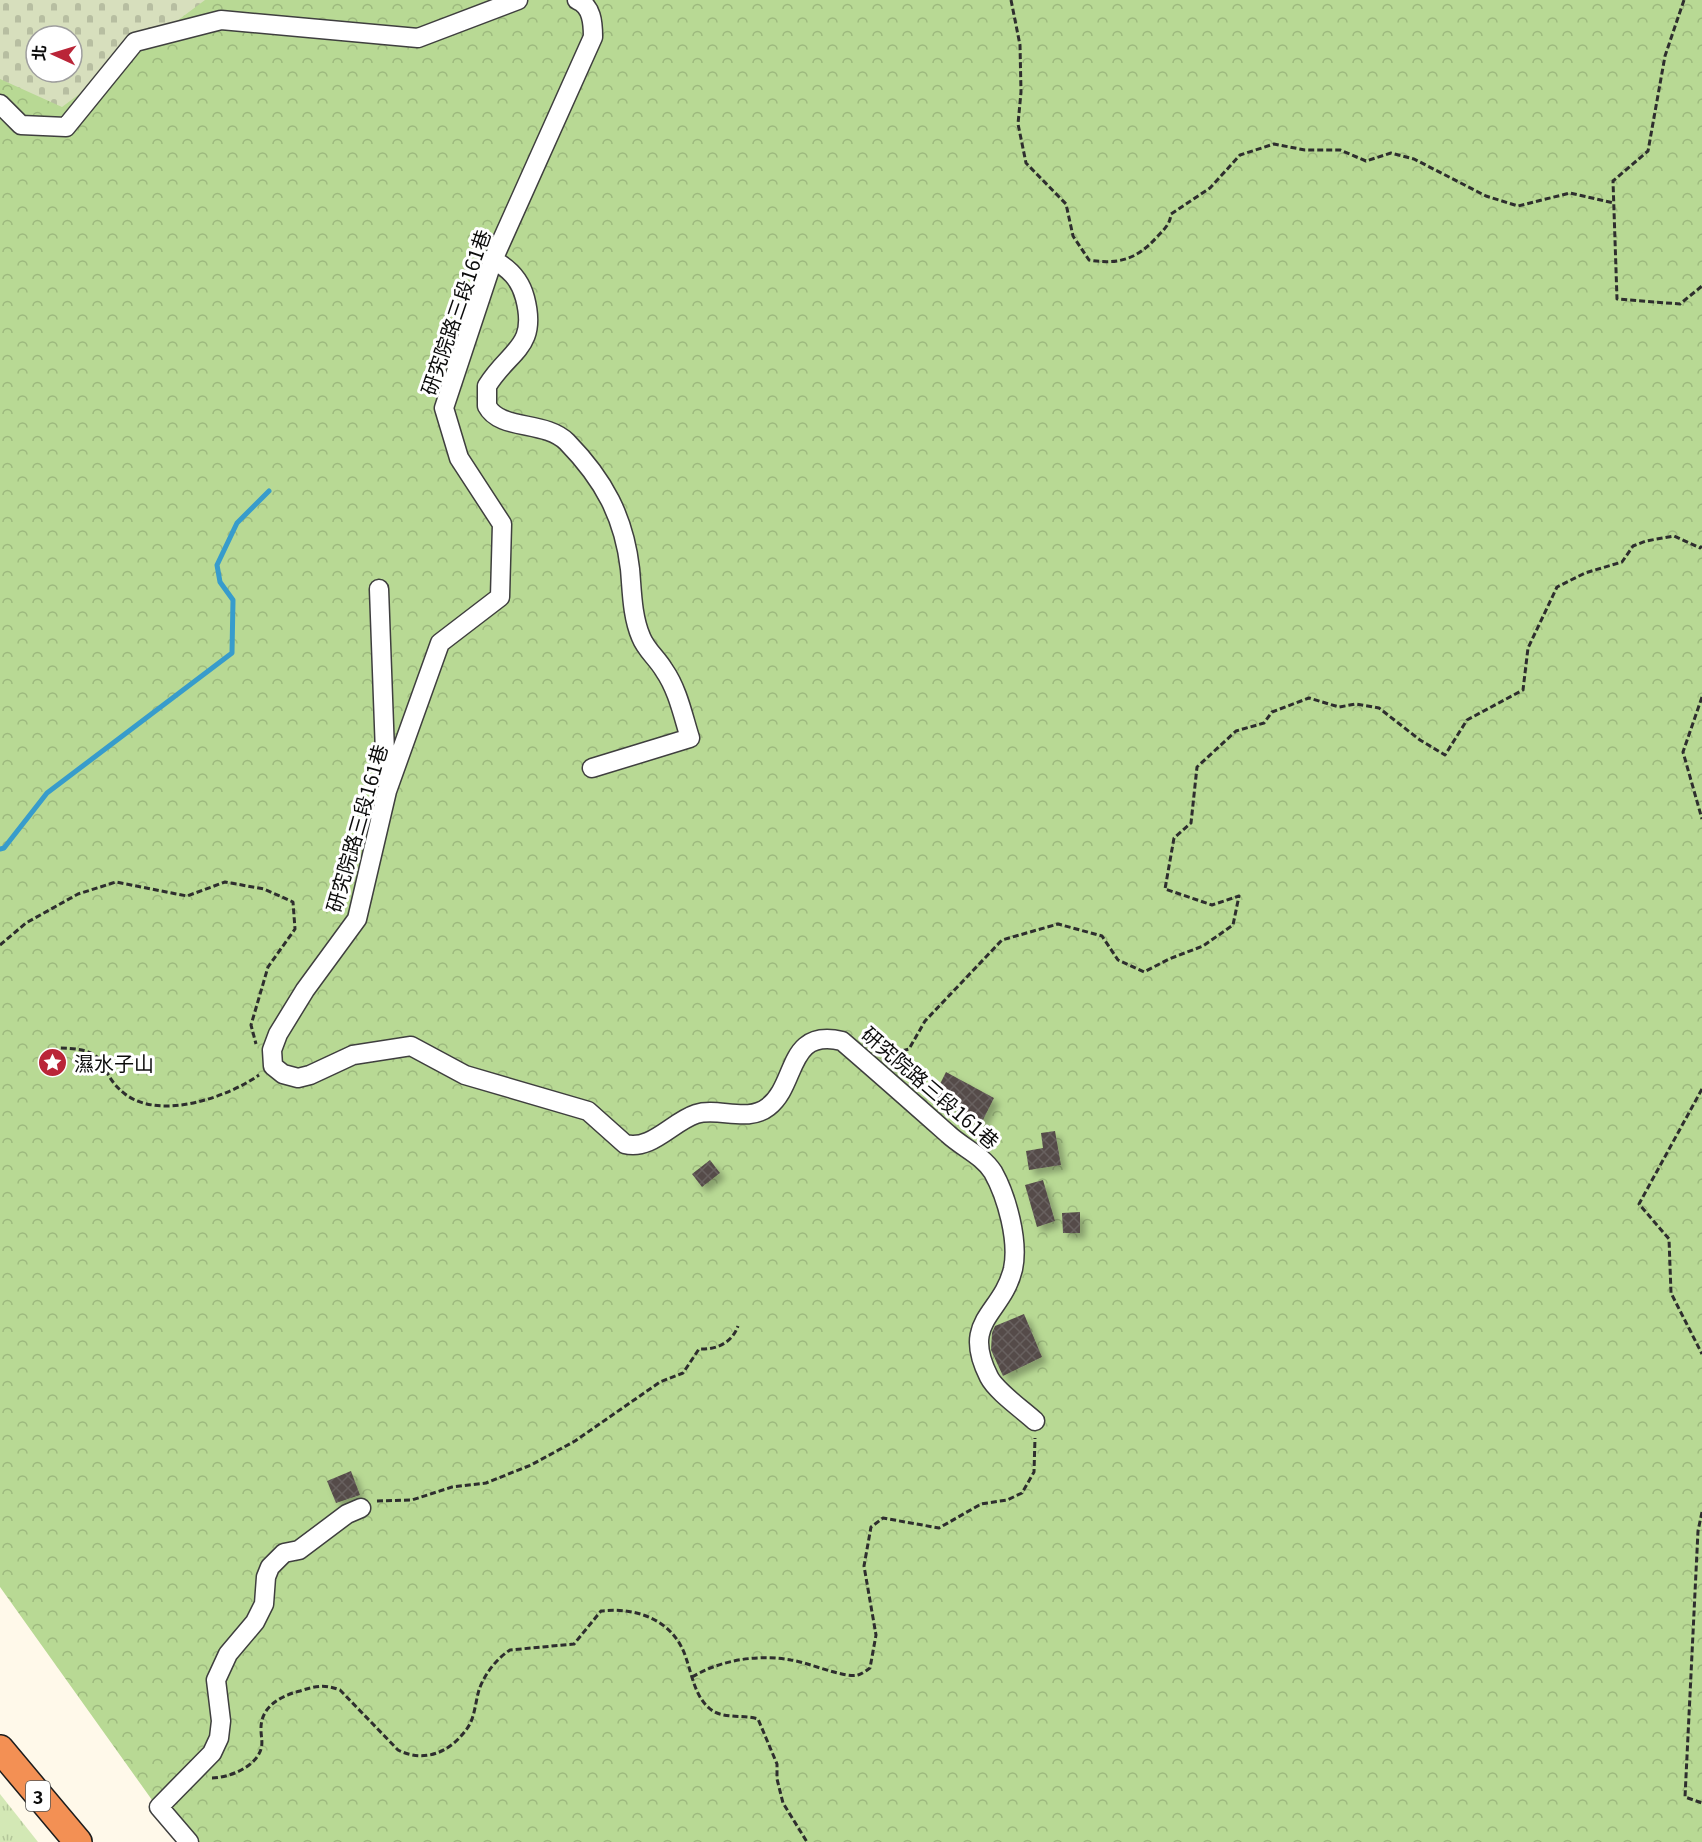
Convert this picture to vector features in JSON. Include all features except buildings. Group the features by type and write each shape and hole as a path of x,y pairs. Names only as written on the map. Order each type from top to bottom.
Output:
{"highway":[{"name":"3","path":"0,1749 78,1842"}],"lane":[{"path":"0,104 21,124 66,127 135,42 221,20 418,38 518,0"},
{"name":"研究院路三段161巷","path":"577,0 585,3 593,19 593,37 493,260 444,408 459,458 502,524 500,597 440,644 387,791 357,919 305,990 278,1034 272,1058 283,1074 297,1078 310,1075 353,1055 411,1046 465,1075 588,1111 625,1144 633,1146 645,1144 680,1120 698,1113 713,1111 743,1114 767,1108 778,1096 797,1054 807,1045 821,1039 842,1041 950,1136 984,1161 994,1174 1014,1232 1015,1253 1013,1270 1006,1286 979,1333 978,1348 990,1379 1035,1421"},
{"path":"493,260 507,267 519,283 530,322 526,335 512,357 487,386 486,406 498,419 550,430 566,440 598,478 620,517 627,546 640,636 673,687 690,738 592,768"},
{"path":"379,589 387,791"},
{"path":"189,1842 159,1807 212,1753 219,1738 221,1721 216,1680 228,1654 255,1623 264,1605 266,1577 270,1567 284,1553 299,1550 346,1514 362,1508"}],"path":[{"path":"1011,0 1020,45 1021,92 1018,124 1026,163 1066,204 1073,236 1089,260 1107,263 1142,254 1170,223 1171,214 1210,188 1240,155 1274,144 1305,150 1341,150 1366,161 1391,153 1414,159 1486,196 1518,206 1570,194 1614,203"},
{"path":"1684,0 1665,56 1648,151 1613,181 1617,299 1680,304 1702,286"},
{"path":"876,1054 889,1055 909,1049 925,1021 1002,940 1058,924 1102,936 1118,960 1144,972 1169,958 1203,946 1233,925 1239,896 1212,905 1165,889 1174,838 1191,823 1197,767 1236,731 1264,723 1272,712 1309,698 1339,707 1356,704 1379,708 1420,740 1444,755 1467,720 1523,690 1528,648 1557,587 1585,573 1622,562 1633,546 1647,541 1674,536 1700,548 1702,546"},
{"path":"1702,697 1683,752 1702,819"},
{"path":"0,945 26,923 78,894 116,882 188,896 225,882 264,889 293,902 295,929 268,967 251,1024 257,1047 272,1058 253,1079 216,1098 196,1104 158,1105 127,1096 117,1088 105,1066 84,1049 59,1048 56,1064"},
{"path":"1702,1089 1639,1204 1669,1239 1671,1293 1702,1354"},
{"path":"362,1508 374,1502 412,1500 452,1487 486,1483 531,1466 575,1441 660,1382 683,1373 694,1353 699,1349 719,1348 736,1332 738,1326"},
{"path":"692,1677 714,1665 745,1659 788,1659 820,1666 839,1674 858,1675 870,1668 876,1635 864,1566 871,1527 883,1518 939,1528 981,1504 1006,1500 1022,1492 1034,1472 1035,1421"},
{"path":"1702,1512 1698,1531 1685,1797 1702,1803"},
{"path":"186,1780 219,1778 246,1767 261,1748 261,1729 266,1711 283,1696 318,1685 329,1685 340,1690 398,1750 410,1755 432,1756 445,1750 467,1729 480,1688 503,1655 510,1650 574,1644 601,1611 622,1609 654,1618 670,1628 685,1654 698,1692 710,1709 727,1716 748,1715 758,1719 777,1764 777,1779 783,1803 807,1842"}],"green space":[{"path":"0,0 1702,0 1702,1842 182,1842 0,1587"},
{"path":"0,0 205,0 62,107 0,79"},
{"path":"0,1794 38,1842 0,1842"}],"waterway":[{"path":"0,849 4,848 47,793 232,653 233,600 220,582 217,565 237,523 269,491"}],"place":[{"name":"濕水子山","path":"53,1062"}]}
